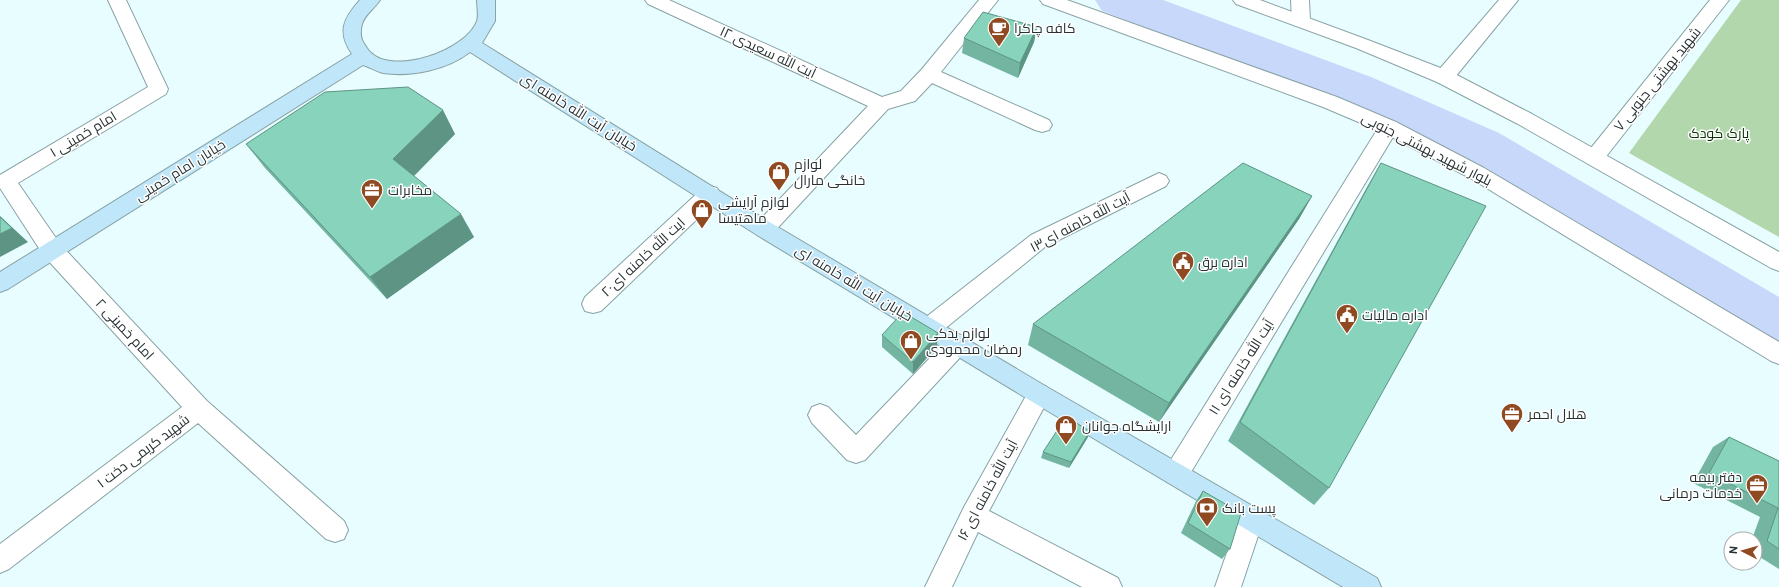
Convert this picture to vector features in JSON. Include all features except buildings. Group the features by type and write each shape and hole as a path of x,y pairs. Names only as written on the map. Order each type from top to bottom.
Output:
{"main road":[{"path":"371,0 361,10 353,23 351,36 354,48 361,57 378,64 395,68 415,67 442,60 454,55 470,44 481,33 487,21 489,9 486,0"},
{"name":"خیابان آیت الله خامنه ای","path":"470,44 764,229 958,344 1039,394 1368,587"},
{"name":"خیابان امام خمینی","path":"0,283 361,57"}],"street":[{"name":"آیت الله سعیدی ۱۲","path":"654,0 881,104"},
{"path":"764,229 881,104 908,96 929,74 989,0"},
{"name":"بلوار شهید بهشتی جنوبی","path":"1049,0 1330,102 1389,127 1477,173 1779,354"},
{"path":"1242,0 1301,21 1444,77 1524,119 1779,262"},
{"path":"1300,0 1301,21"},
{"path":"1444,77 1508,0"},
{"name":"شهید بهشتی جنوبی ۷","path":"1594,158 1720,0"},
{"name":"امام خمینی ۱","path":"52,250 6,181 159,89 120,6"},
{"path":"929,74 1042,124"},
{"name":"آیت الله خامنه ای ۱۱","path":"1176,474 1389,127"},
{"name":"آیت الله خامنه ای۱۳","path":"929,328 1038,241 1159,181"},
{"name":"ایت الله خامنه ای۲۰","path":"593,304 710,194"},
{"name":"امام خمینی ۲","path":"52,250 199,408"},
{"path":"820,415 856,452 958,344"},
{"name":"آیت الله خامنه ای ۱۶","path":"938,587 973,516 1039,394"},
{"name":"شهید کریمی دخت ۱","path":"0,560 199,408 335,530"},
{"path":"973,516 1109,587"},
{"path":"1228,587 1251,518"}],"green space":[{"name":"پارک کودک","path":"1741,0 1779,0 1779,237 1629,153"}],"waterway":[{"path":"1118,0 1354,89 1481,147 1779,326"}],"place":[{"name":"کافه چاکرا","path":"999,48"},
{"name":"لوازم خانگی مارال","path":"779,192"},
{"name":"مخابرات","path":"372,210"},
{"name":"لوازم آرایشی ماهتیسا","path":"702,230"},
{"name":"اداره برق","path":"1183,282"},
{"name":"اداره مالیات","path":"1347,334"},
{"name":"لوازم یدکی رمضان محمودی","path":"911,360"},
{"name":"هلال احمر","path":"1512,434"},
{"name":"ارایشگاه جوانان","path":"1066,446"},
{"name":"دفتر بیمه خدمات درمانی","path":"1757,504"},
{"name":"پست بانک","path":"1207,528"}]}
